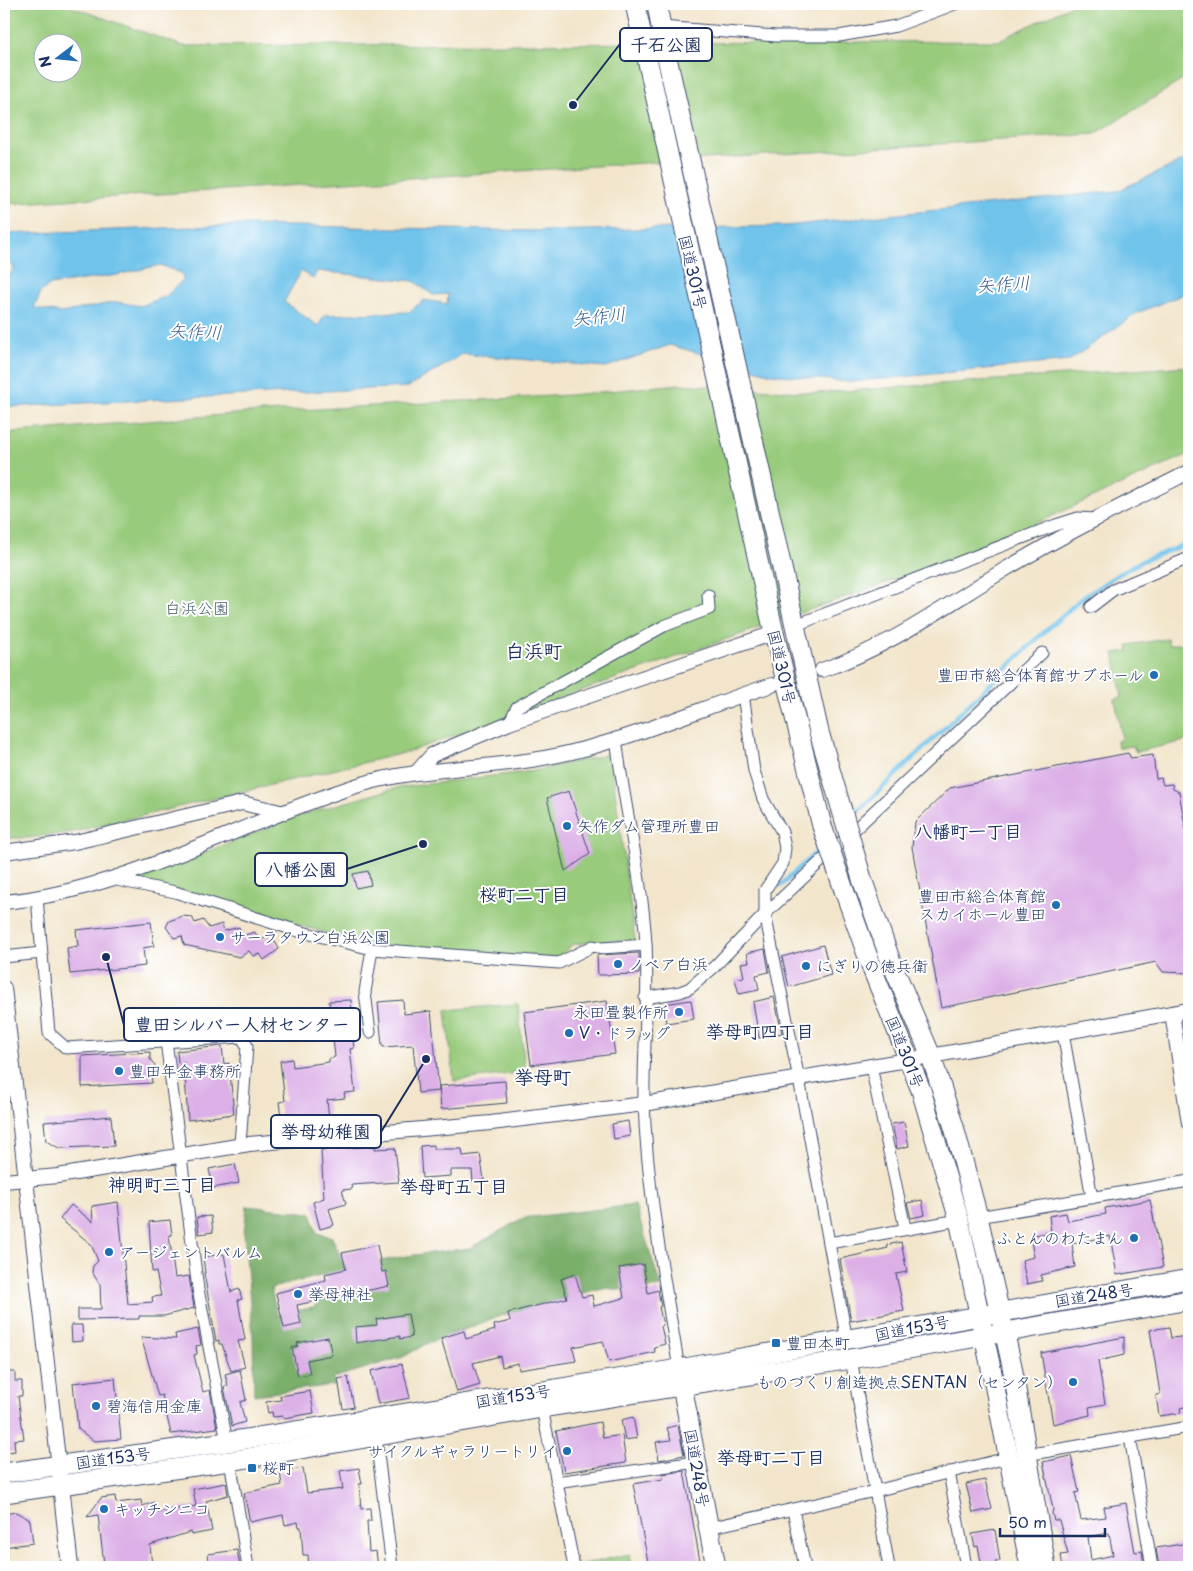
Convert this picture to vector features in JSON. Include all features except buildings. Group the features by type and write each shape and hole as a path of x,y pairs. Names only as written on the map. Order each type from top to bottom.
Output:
{"highway":[{"name":"国道301号","path":"634,4 774,633 822,826 844,890 921,1090 959,1220 984,1335"},
{"name":"国道301号","path":"658,4 662,34 819,732 862,879 890,958 932,1056 954,1127 1000,1311"},
{"name":"国道248号","path":"1000,1311 1189,1279"},
{"name":"国道248号","path":"1004,1331 1189,1300"},
{"name":"国道153号","path":"4,1473 227,1442 542,1408 847,1341 1000,1311"},
{"path":"1000,1311 1046,1567"},
{"name":"国道153号","path":"4,1493 230,1461 375,1427 680,1378 851,1359 1004,1331"},
{"path":"984,1335 1030,1567"},
{"name":"国道248号","path":"680,1378 716,1567"}],"main road":[{"path":"61,1485 70,1567"}],"street":[{"path":"662,34 839,36 896,26 955,4"},
{"path":"822,670 891,639 1004,570 1095,518 1189,472"},
{"path":"796,625 1056,525 1078,518 1095,518"},
{"path":"1091,607 1113,590 1189,558"},
{"path":"509,723 517,707 664,626 709,609 708,595"},
{"path":"416,774 432,755 509,723 774,633"},
{"path":"645,997 680,992 690,988 714,967 765,914 1042,653"},
{"path":"4,902 37,898 110,878 280,812 360,784 458,767 515,763 555,756 616,738 772,685"},
{"path":"743,694 754,771 763,799 782,832 785,848 783,863 766,890 765,914 799,1079 847,1341"},
{"path":"616,738 620,776 639,871 646,945 644,1104 655,1230 680,1378"},
{"path":"4,852 75,842 242,803 280,812"},
{"path":"110,878 175,892 298,931 372,949 559,963 593,946 602,948 646,945"},
{"path":"37,898 40,953 49,1033 66,1048 242,1037 247,1046 240,1146"},
{"path":"370,1032 365,992 372,949"},
{"path":"4,957 40,953"},
{"path":"4,988 36,1283 61,1485"},
{"path":"4,1180 58,1176 182,1154 240,1146 491,1123 644,1104 799,1079 1189,1010"},
{"path":"1172,1013 1189,1123"},
{"path":"1063,1033 1092,1198"},
{"path":"166,1042 198,1289 227,1442"},
{"path":"871,1066 905,1228"},
{"path":"978,1217 1189,1181"},
{"path":"829,1243 905,1228 959,1220"},
{"path":"851,1359 889,1567"},
{"path":"542,1408 574,1567"},
{"path":"375,1427 392,1567"},
{"path":"1026,1456 1189,1428"},
{"path":"1130,1437 1152,1567"},
{"path":"708,1528 794,1510 1007,1458"},
{"path":"230,1461 248,1567"},
{"path":"556,1482 696,1462"},
{"path":"949,1472 966,1567"},
{"path":"794,1510 805,1567"}],"green space":[{"path":"4,4 64,4 183,46 998,41 1074,4 1189,4 1189,76 1095,134 4,204"},
{"name":"白浜公園","path":"1189,366 1189,454 973,552 408,752 74,832 29,838 4,838 4,433 246,413 570,395 680,384 816,393"},
{"name":"豊田市総合体育館サブホール","path":"1167,639 1169,645 1189,642 1189,740 1136,752 1133,746 1118,748 1117,741 1122,739 1115,699 1122,697 1114,653 1129,651 1128,645"},
{"path":"610,754 635,940 573,944 558,958 441,957 351,940 136,879 301,815 396,788 533,771"},
{"path":"518,1004 525,1072 454,1081 446,1010"},
{"path":"635,1205 661,1287 628,1290 602,1288 500,1316 426,1344 403,1357 333,1378 334,1385 254,1395 253,1335 244,1233 247,1206 311,1213 317,1233 332,1237 346,1270 271,1288 277,1315 313,1307 371,1263 407,1256 470,1248 523,1218"},
{"path":"629,1554 631,1567 578,1567 578,1566"}],"water":[{"name":"矢作川","path":"1189,158 1189,292 1137,313 1069,361 849,382 772,374 670,345 606,367 463,354 408,387 4,407 4,279 8,278 14,268 9,260 4,260 4,234 247,225 538,231 786,226 1117,191","holes":["160,265 181,273 184,279 166,296 141,306 116,302 61,313 34,308 41,292 49,285 117,275","301,271 313,279 317,271 414,281 433,295 448,294 447,304 424,300 409,312 325,315 318,326 284,302"]}],"waterway":[{"path":"850,819 1042,634 1081,599 1142,561 1189,543"},
{"path":"780,886 823,846"}],"place":[{"name":"千石公園","path":"573,105"},
{"name":"豊田市総合体育館サブホール","path":"1154,675"},
{"name":"矢作ダム管理所豊田","path":"567,826"},
{"name":"八幡公園","path":"423,844"},
{"name":"豊田市総合体育館 スカイホール豊田","path":"1056,905"},
{"name":"サーラタウン白浜公園","path":"220,937"},
{"name":"豊田シルバー人材センター","path":"106,957"},
{"name":"ノベア白浜","path":"618,964"},
{"name":"にぎりの徳兵衛","path":"806,966"},
{"name":"永田畳製作所","path":"679,1012"},
{"name":"V・ドラッグ","path":"569,1033"},
{"name":"挙母幼稚園","path":"426,1059"},
{"name":"豊田年金事務所","path":"119,1071"},
{"name":"ふとんのわたまん","path":"1134,1238"},
{"name":"アージェントバルム","path":"109,1252"},
{"name":"挙母神社","path":"298,1294"},
{"name":"豊田本町","path":"776,1343"},
{"name":"ものづくり創造拠点SENTAN（センタン）","path":"1073,1382"},
{"name":"碧海信用金庫","path":"96,1406"},
{"name":"サイクルギャラリートリイ","path":"567,1451"},
{"name":"桜町","path":"252,1468"},
{"name":"キッチンニコ","path":"104,1509"}],"district":[{"name":"白浜町","path":"534,651"},
{"name":"八幡町一丁目","path":"968,832"},
{"name":"桜町二丁目","path":"524,895"},
{"name":"挙母町四丁目","path":"760,1032"},
{"name":"挙母町","path":"543,1077"},
{"name":"神明町三丁目","path":"162,1185"},
{"name":"挙母町五丁目","path":"454,1187"},
{"name":"挙母町二丁目","path":"771,1458"}]}
